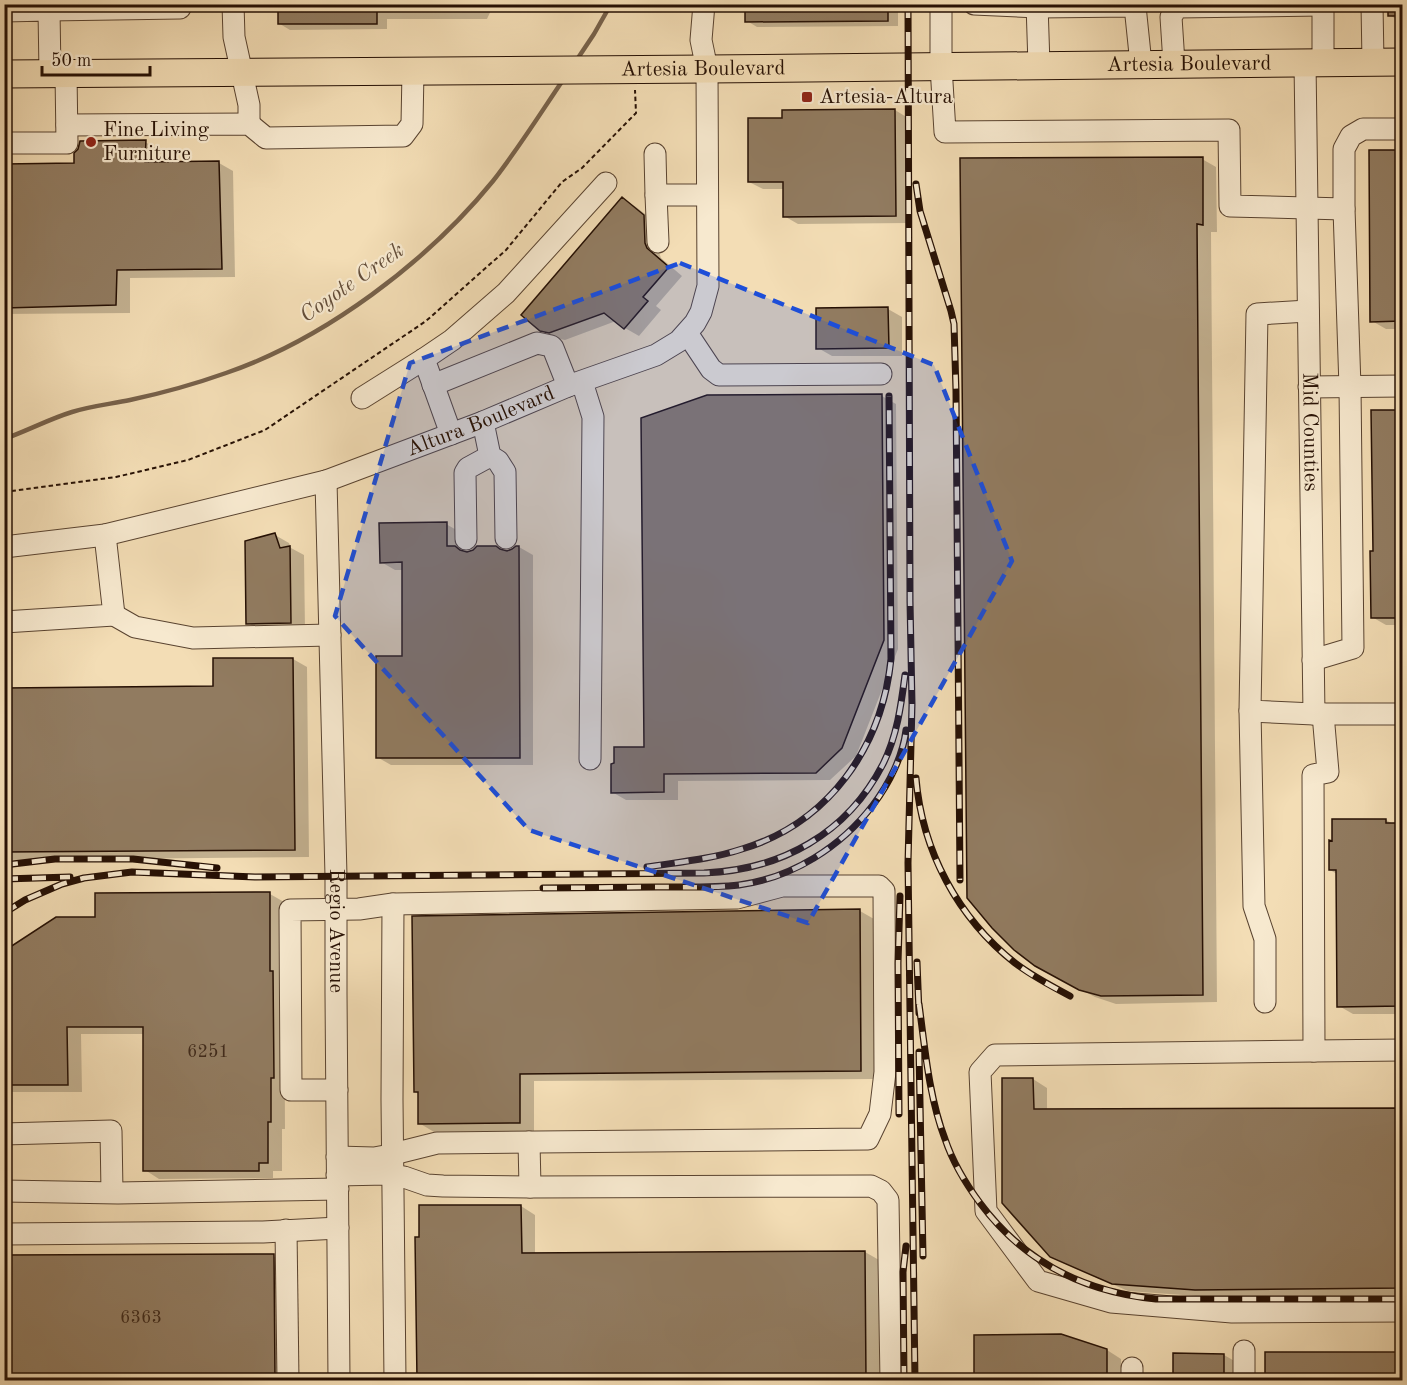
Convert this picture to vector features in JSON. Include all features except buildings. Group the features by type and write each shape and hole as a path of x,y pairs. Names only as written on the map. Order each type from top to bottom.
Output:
{"main road":[{"name":"Artesia Boulevard","path":"4,74 1402,62"}],"street":[{"path":"4,11 49,7 180,8 180,4"},
{"path":"233,4 234,38 249,105 249,124"},
{"name":"Altura Boulevard","path":"4,546 105,535 326,481 483,422 575,384 656,355 679,340 695,323 701,312 708,286 707,69 701,40 704,4"},
{"path":"941,4 941,66 945,132 1229,130 1230,206 1344,209"},
{"path":"974,4 1135,6 1141,64"},
{"path":"1372,4 1373,62"},
{"path":"1174,63 1171,17 1177,8 1323,5"},
{"name":"Mid Counties","path":"1314,1051 1313,775 1328,772 1318,714 1313,660 1307,208 1314,62 1323,5"},
{"path":"1036,6 1039,65"},
{"path":"4,143 67,142 67,125 49,7"},
{"path":"67,125 249,124 266,138 403,136 412,124 413,71"},
{"path":"1313,660 1353,648 1344,148 1352,136 1363,129 1402,129"},
{"path":"655,154 658,242"},
{"path":"362,398 452,340 506,293 606,183"},
{"path":"656,195 707,195"},
{"path":"1265,1002 1265,939 1254,906 1250,711 1257,314 1308,311"},
{"path":"687,333 711,369 719,375 881,374"},
{"path":"433,385 537,343 553,348 593,417 590,759"},
{"path":"424,359 451,434"},
{"path":"1309,387 1402,386"},
{"path":"483,422 490,456 505,472 506,538"},
{"path":"466,539 465,473 468,468 490,456"},
{"name":"Regio Avenue","path":"326,481 336,910 339,1380"},
{"path":"105,535 114,615"},
{"path":"4,622 114,615 135,627 193,638 330,635"},
{"path":"1250,711 1402,714"},
{"path":"336,1089 291,1090 290,910 358,909 393,904 737,897 782,886 801,885 879,886 884,891 885,1072 880,1114 868,1139 437,1143 393,1165"},
{"path":"393,904 392,1100 395,1380"},
{"path":"1402,1050 994,1055 981,1072 986,1211 1038,1281 1111,1302 1232,1312 1402,1311"},
{"path":"4,1134 111,1131 112,1192"},
{"path":"529,1142 530,1187"},
{"path":"4,1191 112,1192 337,1174 374,1158 434,1185 871,1186 881,1191 888,1200 891,1380"},
{"path":"4,1234 338,1228"},
{"path":"286,1230 288,1380"},
{"path":"1244,1351 1244,1380"}],"path":[{"path":"4,492 116,477 188,460 265,430 426,321 506,250 561,182 582,168 636,113 632,69"}],"highlighted area":[{"path":"680,263 934,365 1012,561 808,923 529,830 335,616 410,363"}],"waterway":[{"name":"Coyote Creek","path":"576,61 611,4"},
{"name":"Coyote Creek","path":"4,439 72,412 191,385 226,373 263,358 337,319 406,268 467,211 502,169 563,80"}],"railway":[{"path":"908,4 912,704 908,863 915,1380"},
{"path":"916,184 920,211 954,324 960,880"},
{"path":"647,867 719,855 773,837 801,821 825,801 846,777 863,751 886,691 891,659 889,396"},
{"path":"4,913 25,900 62,884 84,878 132,872 255,877 704,873 759,865 809,844 851,810 868,789 892,743 905,675"},
{"path":"543,888 729,886 759,881 796,868 831,847 873,805 894,769 902,750 906,730"},
{"path":"916,778 926,831 935,857 960,904 976,925 1015,963 1070,996"},
{"path":"4,865 55,859 133,859 217,868"},
{"path":"4,879 70,877"},
{"path":"899,1114 900,896"},
{"path":"917,962 919,1013"},
{"path":"919,1004 931,1090 948,1148 960,1173 980,1203 997,1224 1036,1257 1080,1281 1104,1289 1156,1299 1402,1299"},
{"path":"919,1052 923,1256"},
{"path":"904,1380 903,1272 906,1246"}],"place":[{"name":"Artesia-Altura","path":"807,97"},
{"name":"Fine Living Furniture","path":"91,142"}]}
